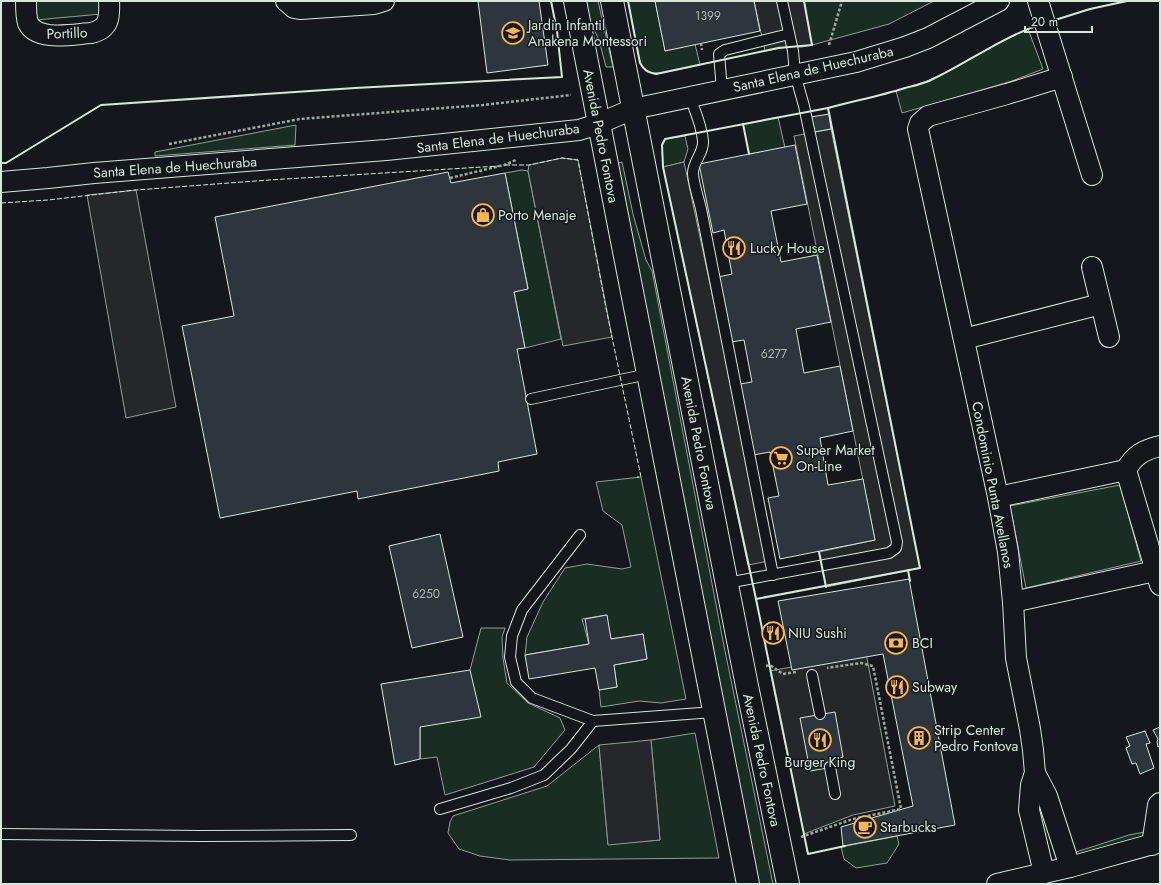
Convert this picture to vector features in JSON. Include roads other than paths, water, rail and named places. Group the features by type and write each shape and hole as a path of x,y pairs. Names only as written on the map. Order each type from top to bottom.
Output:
{"street":[{"name":"Portillo","path":"26,1 28,24 33,30 46,36 91,33 98,31 108,22 110,10 109,1"},
{"path":"286,1 294,8 300,9 374,4 384,1"},
{"name":"Avenida Pedro Fontova","path":"575,1 748,884"},
{"name":"Avenida Pedro Fontova","path":"612,1 788,884"},
{"name":"Santa Elena de Huechuraba","path":"1,182 94,173 386,150 579,130 598,124 633,109 856,62 905,47 934,35 999,1"},
{"path":"1038,1 1092,175"},
{"name":"Condominio Punta Avellanos","path":"1044,873 1029,810 1029,797 1035,773 1030,729 1016,658 1013,602 1008,552 998,497 918,136 918,129 920,123 928,116 1062,77"},
{"path":"1092,267 1109,337"},
{"path":"964,340 1101,304"},
{"path":"1013,602 1158,578 1126,470 1130,463 1142,452 1160,446"},
{"path":"998,497 1126,470"},
{"path":"1035,773 1047,796 1070,867"},
{"path":"997,884 1070,867 1156,843 1158,805 1160,803"}],"lane":[{"path":"727,583 889,553 896,548 897,542 804,106 795,74 782,1"},
{"path":"722,90 719,54 725,50 789,34"},
{"path":"690,97 704,143 695,161 693,173 702,209 773,575"},
{"path":"531,399 648,374"},
{"path":"580,536 522,610 512,636 510,657 516,682 532,698 593,721 714,712"},
{"path":"812,675 820,714"},
{"path":"440,809 511,788 544,775 571,749 593,721"},
{"path":"830,768 835,794"},
{"path":"1,834 200,836 350,835"}],"place":[{"name":"Jardin Infantil Anakena Montessori","path":"513,33"},
{"name":"Porto Menaje","path":"483,215"},
{"name":"Lucky House","path":"734,248"},
{"name":"Super Market On-Line","path":"781,458"},
{"name":"NIU Sushi","path":"773,633"},
{"name":"BCI","path":"896,643"},
{"name":"Subway","path":"897,687"},
{"name":"Strip Center Pedro Fontova","path":"919,738"},
{"name":"Burger King","path":"820,740"},
{"name":"Starbucks","path":"865,827"}]}
